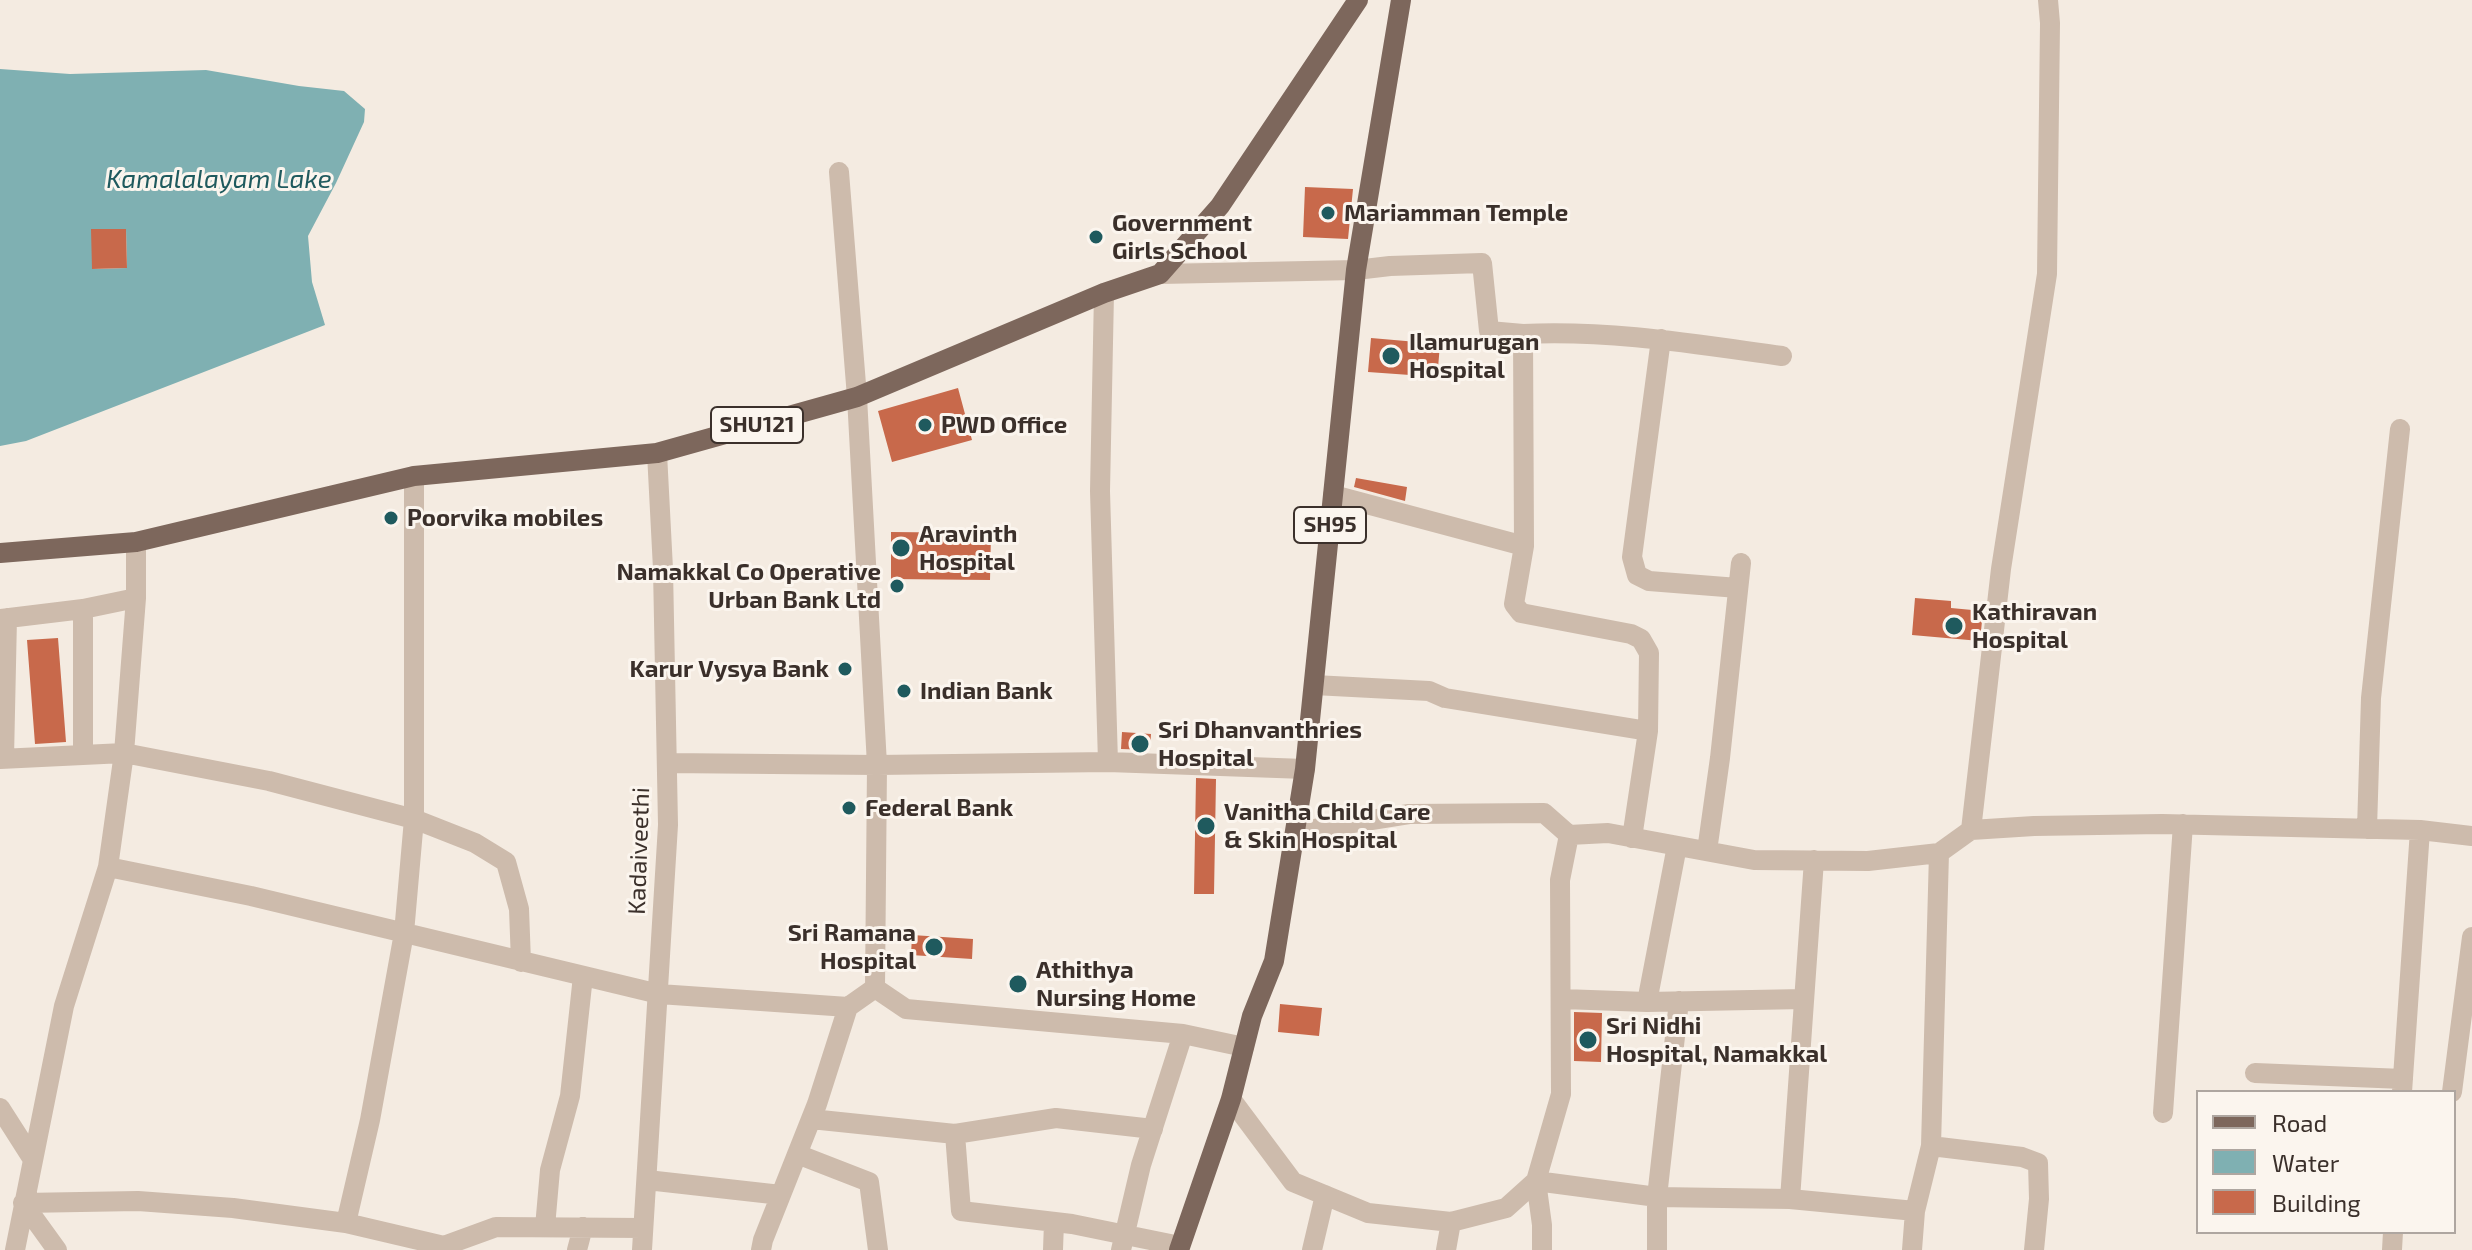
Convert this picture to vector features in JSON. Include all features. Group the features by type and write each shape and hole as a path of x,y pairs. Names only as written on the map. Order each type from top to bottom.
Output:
{"main road":[{"name":"SHU121","path":"0,553 136,542 414,476 657,453 857,397 1104,293 1160,274 1220,206 1358,0"},
{"name":"SH95","path":"1180,1248 1231,1099 1252,1016 1274,961 1305,769 1356,270 1401,0"}],"street":[{"path":"1971,830 2001,569 2047,274 2048,0"},
{"path":"839,172 857,397 877,765 875,988"},
{"path":"1160,274 1356,270 1482,263 1489,331 1523,334 1574,332 1661,339 1782,356"},
{"path":"1104,293 1100,491 1108,762"},
{"path":"1523,334 1524,546 1514,604 1521,613 1631,634 1641,639 1649,653 1648,731 1632,838"},
{"path":"1661,339 1632,557 1637,575 1649,581 1738,588"},
{"path":"2367,829 2371,698 2400,429"},
{"name":"Kadaiveethi","path":"642,1250 668,825 663,569 657,453"},
{"path":"346,1223 370,1120 404,933 414,819 414,476"},
{"path":"1333,495 1524,546"},
{"path":"10,1250 23,1203 64,1006 108,867 124,753 136,598 136,542"},
{"path":"1707,851 1741,563"},
{"path":"136,598 83,609 4,619 2,758 124,753 269,781 414,819 475,843 506,862 519,909 521,962"},
{"path":"83,609 83,755"},
{"path":"1314,685 1429,691 1445,698 1648,731"},
{"path":"667,763 877,765 1108,762 1305,769"},
{"path":"1296,832 1409,814 1544,813 1569,835 1608,833 1754,860 1868,861 1939,853 1971,830 2034,826 2183,824 2420,830 2472,836"},
{"path":"2163,1113 2183,824"},
{"path":"2255,1073 2403,1086 2420,830"},
{"path":"1542,1250 1536,1181 1561,1094 1560,880 1569,835"},
{"path":"1647,1002 1677,846"},
{"path":"1912,1250 1915,1211 1931,1146 1939,853"},
{"path":"1790,1199 1814,860"},
{"path":"108,867 251,896 659,994 848,1007"},
{"path":"2452,1090 2472,937"},
{"path":"545,1227 550,1170 570,1096 583,976"},
{"path":"761,1250 811,1119 848,1007 875,988"},
{"path":"875,988 906,1009 1183,1034 1244,1047"},
{"path":"1562,999 1647,1002 1804,999"},
{"path":"1657,1250 1657,1197 1679,1001"},
{"path":"1123,1242 1141,1165 1183,1034"},
{"path":"1231,1099 1293,1182 1368,1213 1451,1222 1506,1208 1536,1181 1657,1197 1790,1199 1915,1211"},
{"path":"0,1108 32,1158"},
{"path":"811,1119 955,1134 1056,1118 1153,1129"},
{"path":"955,1134 961,1211 1054,1222 1123,1242 1180,1248"},
{"path":"1931,1146 2022,1157 2038,1163 2039,1199 2034,1250"},
{"path":"797,1154 869,1182 878,1250"},
{"path":"647,1180 781,1195"},
{"path":"1312,1250 1325,1195"},
{"path":"23,1203 138,1201 233,1208 346,1223 447,1248 496,1227 643,1228"},
{"path":"23,1203 57,1250"},
{"path":"1053,1250 1054,1222"},
{"path":"1446,1250 1451,1222"},
{"path":"577,1250 583,1227"}],"water":[{"name":"Kamalalayam Lake","path":"0,69 70,74 206,70 344,91 365,109 364,122 308,236 312,282 325,325 26,441 0,446","holes":["92,229 126,229 127,268 92,269"]}],"building":[{"name":"Mariamman Temple","path":"1305,187 1353,189 1348,239 1303,237"},
{"path":"91,229 126,229 127,268 92,269"},
{"path":"1371,338 1440,344 1438,368 1411,366 1410,375 1368,372"},
{"name":"PWD Office","path":"958,388 972,440 892,462 878,411"},
{"path":"1356,478 1407,487 1405,501 1354,487"},
{"path":"891,532 991,533 990,580 891,579"},
{"path":"1915,598 1951,601 1951,608 1983,611 1980,641 1912,635"},
{"path":"58,638 66,742 35,744 27,640"},
{"path":"1122,732 1151,734 1150,750 1121,749"},
{"path":"1196,778 1216,779 1214,894 1194,894"},
{"path":"912,935 973,939 972,959 911,955"},
{"path":"1280,1004 1322,1008 1319,1036 1278,1032"},
{"path":"1574,1012 1602,1013 1601,1062 1574,1061"}],"place":[{"name":"Mariamman Temple","path":"1328,213"},
{"name":"Government Girls School","path":"1096,237"},
{"name":"Ilamurugan Hospital","path":"1391,356"},
{"name":"PWD Office","path":"925,425"},
{"name":"Poorvika mobiles","path":"391,518"},
{"name":"Aravinth Hospital","path":"901,548"},
{"name":"Namakkal Co Operative Urban Bank Ltd","path":"897,586"},
{"name":"Kathiravan Hospital","path":"1954,626"},
{"name":"Karur Vysya Bank","path":"845,669"},
{"name":"Indian Bank","path":"904,691"},
{"name":"Sri Dhanvanthries Hospital","path":"1140,744"},
{"name":"Federal Bank","path":"849,808"},
{"name":"Vanitha Child Care & Skin Hospital","path":"1206,826"},
{"name":"Sri Ramana Hospital","path":"934,947"},
{"name":"Athithya Nursing Home","path":"1018,984"},
{"name":"Sri Nidhi Hospital, Namakkal","path":"1588,1040"}]}
